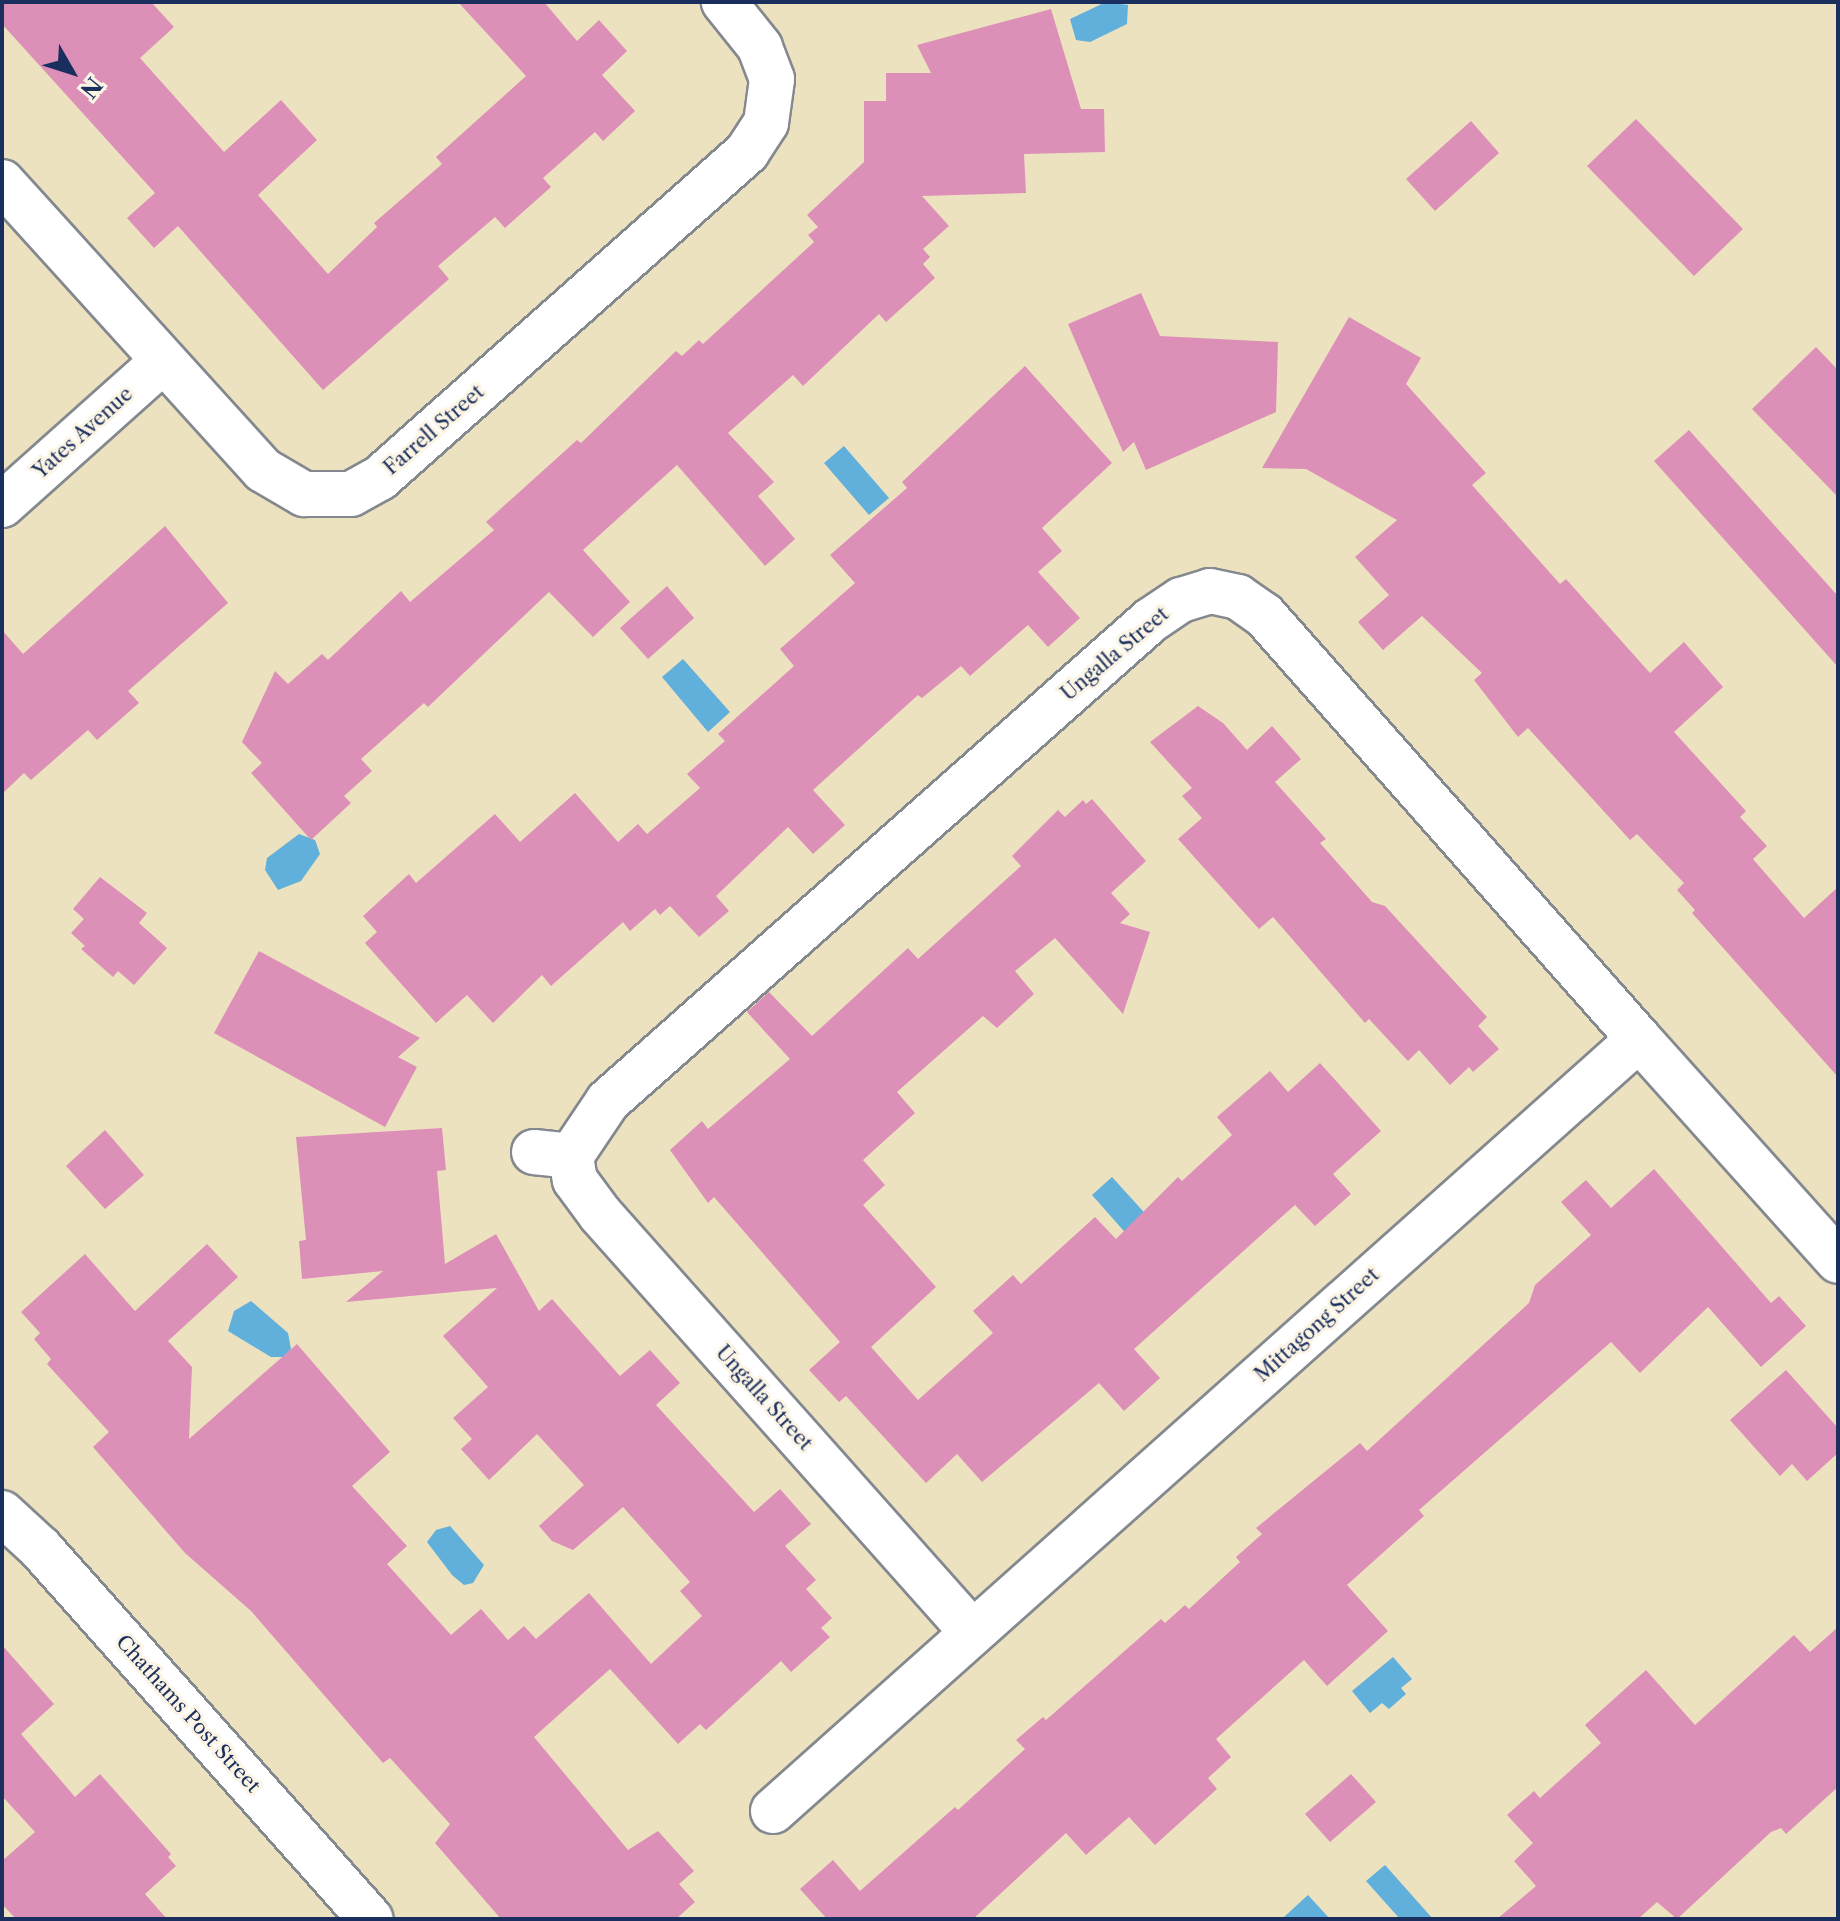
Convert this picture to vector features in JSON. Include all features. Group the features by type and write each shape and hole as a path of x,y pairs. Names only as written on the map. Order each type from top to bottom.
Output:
{"street":[{"name":"Farrell Street","path":"2,182 263,470 291,489 319,498 366,488 752,145 770,109 772,79 760,47 724,2"},
{"name":"Yates Avenue","path":"2,505 163,361"},
{"name":"Ungalla Street","path":"972,1632 600,1214 552,1154 608,1101 1140,630 1166,608 1210,591 1238,597 1264,615 1639,1039"},
{"path":"1639,1039 1838,1261"},
{"name":"Mittagong Street","path":"773,1811 1639,1039"},
{"name":"Chathams Post Street","path":"2,1513 33,1540 370,1919"}],"water":[{"path":"1106,2 1128,5 1127,24 1090,42 1076,40 1070,19"},
{"path":"844,446 889,498 869,515 824,463"},
{"path":"683,659 730,712 708,732 662,677"},
{"path":"299,834 315,840 320,854 301,881 278,890 265,870 267,858"},
{"path":"1112,1177 1151,1220 1130,1238 1092,1195"},
{"path":"251,1301 288,1333 291,1349 284,1357 271,1357 228,1331 234,1311"},
{"path":"450,1526 484,1565 473,1583 464,1585 452,1575 427,1542 436,1530"},
{"path":"1393,1657 1412,1679 1401,1688 1406,1694 1389,1709 1382,1703 1370,1713 1352,1691"},
{"path":"1385,1865 1433,1919 1400,1919 1366,1881"},
{"path":"1308,1895 1330,1919 1284,1917"}],"building":[{"path":"2,2 151,2 174,27 140,58 224,152 281,100 317,140 258,195 328,274 377,227 374,223 442,164 436,157 526,76 458,2 544,2 577,41 599,20 627,51 602,75 635,111 603,141 595,132 543,178 551,187 505,228 495,217 438,266 449,279 323,390 178,226 154,248 127,218 155,193 2,24"},
{"path":"1051,9 1081,109 1104,109 1105,152 1024,154 1026,193 922,196 949,226 923,249 930,257 923,264 935,278 886,322 879,314 803,386 793,375 728,433 774,482 758,496 795,539 765,566 677,465 583,550 630,602 593,637 549,592 428,707 424,703 361,759 372,771 344,796 351,803 311,840 251,773 262,763 242,742 275,671 288,684 322,654 328,660 401,591 410,602 494,530 486,522 577,440 581,443 676,351 682,356 699,340 703,344 814,242 808,235 818,227 807,215 864,162 864,101 886,101 886,73 931,73 917,45"},
{"path":"1636,119 1743,229 1694,276 1587,166"},
{"path":"1471,121 1499,153 1435,211 1406,179"},
{"path":"1141,293 1160,336 1278,342 1276,412 1146,470 1134,442 1123,452 1068,324"},
{"path":"1349,317 1421,358 1406,384 1486,473 1472,485 1560,584 1566,579 1650,673 1684,642 1723,687 1674,732 1746,811 1740,817 1767,846 1753,859 1804,918 1838,887 1838,1077 1692,913 1695,910 1677,890 1684,883 1637,834 1630,840 1528,728 1518,737 1474,680 1482,673 1422,616 1383,650 1358,622 1389,595 1355,557 1397,520 1306,469 1262,468"},
{"path":"1816,347 1838,370 1838,497 1752,409"},
{"path":"1025,366 1112,463 1042,528 1062,551 1038,572 1080,618 1048,647 1028,625 970,676 961,666 922,698 918,695 813,790 845,825 813,854 788,827 716,896 729,911 699,937 670,906 660,915 655,909 630,931 623,922 551,986 542,975 493,1023 467,995 436,1023 365,943 377,932 363,916 409,874 416,883 495,814 520,842 575,793 618,842 638,824 647,834 700,788 687,774 725,741 718,734 794,666 780,649 855,583 830,555 907,488 902,482"},
{"path":"1689,430 1838,596 1838,667 1654,461"},
{"path":"165,526 228,603 128,691 139,703 97,740 88,730 31,780 24,773 2,794 2,630 23,654"},
{"path":"667,586 694,618 648,659 620,628"},
{"path":"1198,706 1223,723 1247,750 1272,726 1301,759 1275,782 1326,839 1320,843 1372,902 1385,906 1487,1017 1478,1026 1499,1049 1473,1072 1469,1067 1450,1085 1419,1050 1408,1061 1369,1019 1365,1023 1273,917 1259,929 1178,839 1202,818 1182,796 1192,788 1150,742"},
{"path":"1092,799 1146,861 1111,893 1130,914 1120,923 1150,932 1123,1014 1055,938 1015,971 1034,994 997,1028 983,1016 897,1092 915,1113 863,1160 885,1185 863,1205 936,1287 871,1347 918,1400 993,1333 973,1311 1013,1275 1021,1284 1095,1217 1116,1239 1178,1177 1182,1181 1232,1135 1217,1117 1270,1071 1288,1092 1320,1063 1381,1131 1333,1174 1351,1194 1315,1226 1295,1205 1134,1349 1160,1378 1124,1411 1099,1383 982,1482 957,1454 926,1483 846,1396 839,1402 809,1370 840,1342 714,1197 708,1203 670,1150 702,1121 708,1129 790,1059 747,1012 769,992 812,1036 908,948 918,959 1021,866 1012,856 1058,810 1065,817 1083,800 1086,804"},
{"path":"100,877 147,913 139,923 167,948 134,985 118,971 113,977 81,949 85,946 71,933 84,919 73,909"},
{"path":"259,951 420,1038 398,1057 417,1067 385,1127 214,1033"},
{"path":"442,1128 446,1170 437,1171 445,1264 496,1234 539,1311 552,1299 620,1376 650,1350 680,1383 656,1405 754,1512 780,1489 811,1524 785,1546 816,1580 806,1589 832,1618 821,1628 830,1637 791,1672 781,1661 706,1730 700,1724 678,1744 610,1669 534,1737 628,1850 658,1831 694,1871 679,1884 695,1902 676,1919 501,1919 435,1843 450,1824 390,1758 383,1763 251,1611 185,1553 93,1447 109,1432 47,1364 51,1359 34,1339 40,1333 21,1312 85,1254 135,1311 207,1244 238,1277 168,1341 192,1367 189,1439 297,1344 390,1452 352,1486 407,1546 387,1564 451,1635 481,1609 508,1640 524,1626 536,1639 589,1593 651,1664 702,1616 680,1591 690,1582 623,1507 573,1550 552,1541 539,1526 584,1485 537,1434 489,1480 461,1449 472,1439 453,1418 488,1387 443,1336 497,1288 346,1302 383,1271 302,1279 299,1241 306,1240 296,1137"},
{"path":"105,1130 144,1175 105,1209 66,1166"},
{"path":"1654,1169 1771,1303 1779,1296 1806,1326 1761,1367 1708,1307 1640,1373 1611,1342 1419,1510 1424,1516 1347,1585 1388,1631 1327,1686 1304,1660 1216,1739 1231,1757 1208,1778 1217,1789 1155,1845 1129,1817 1086,1855 1066,1833 973,1919 827,1919 800,1889 833,1860 860,1891 955,1807 958,1810 1025,1749 1016,1740 1043,1717 1046,1720 1161,1619 1165,1623 1185,1605 1189,1609 1240,1562 1236,1557 1262,1534 1256,1528 1360,1443 1367,1451 1529,1303 1535,1285 1591,1235 1561,1202 1586,1180 1611,1208"},
{"path":"1786,1370 1838,1428 1838,1453 1807,1481 1792,1464 1780,1476 1730,1420"},
{"path":"1838,1627 1838,1787 1786,1834 1781,1828 1771,1832 1677,1919 1657,1902 1638,1919 1497,1919 1536,1886 1514,1861 1533,1843 1507,1815 1534,1791 1540,1798 1601,1743 1585,1725 1646,1670 1695,1725 1794,1635 1810,1652"},
{"path":"2,1645 54,1704 21,1734 75,1797 100,1774 171,1854 168,1857 176,1866 145,1894 167,1919 16,1919 2,1904 2,1861 35,1832 2,1796"},
{"path":"1351,1774 1376,1802 1330,1842 1305,1814"}]}
